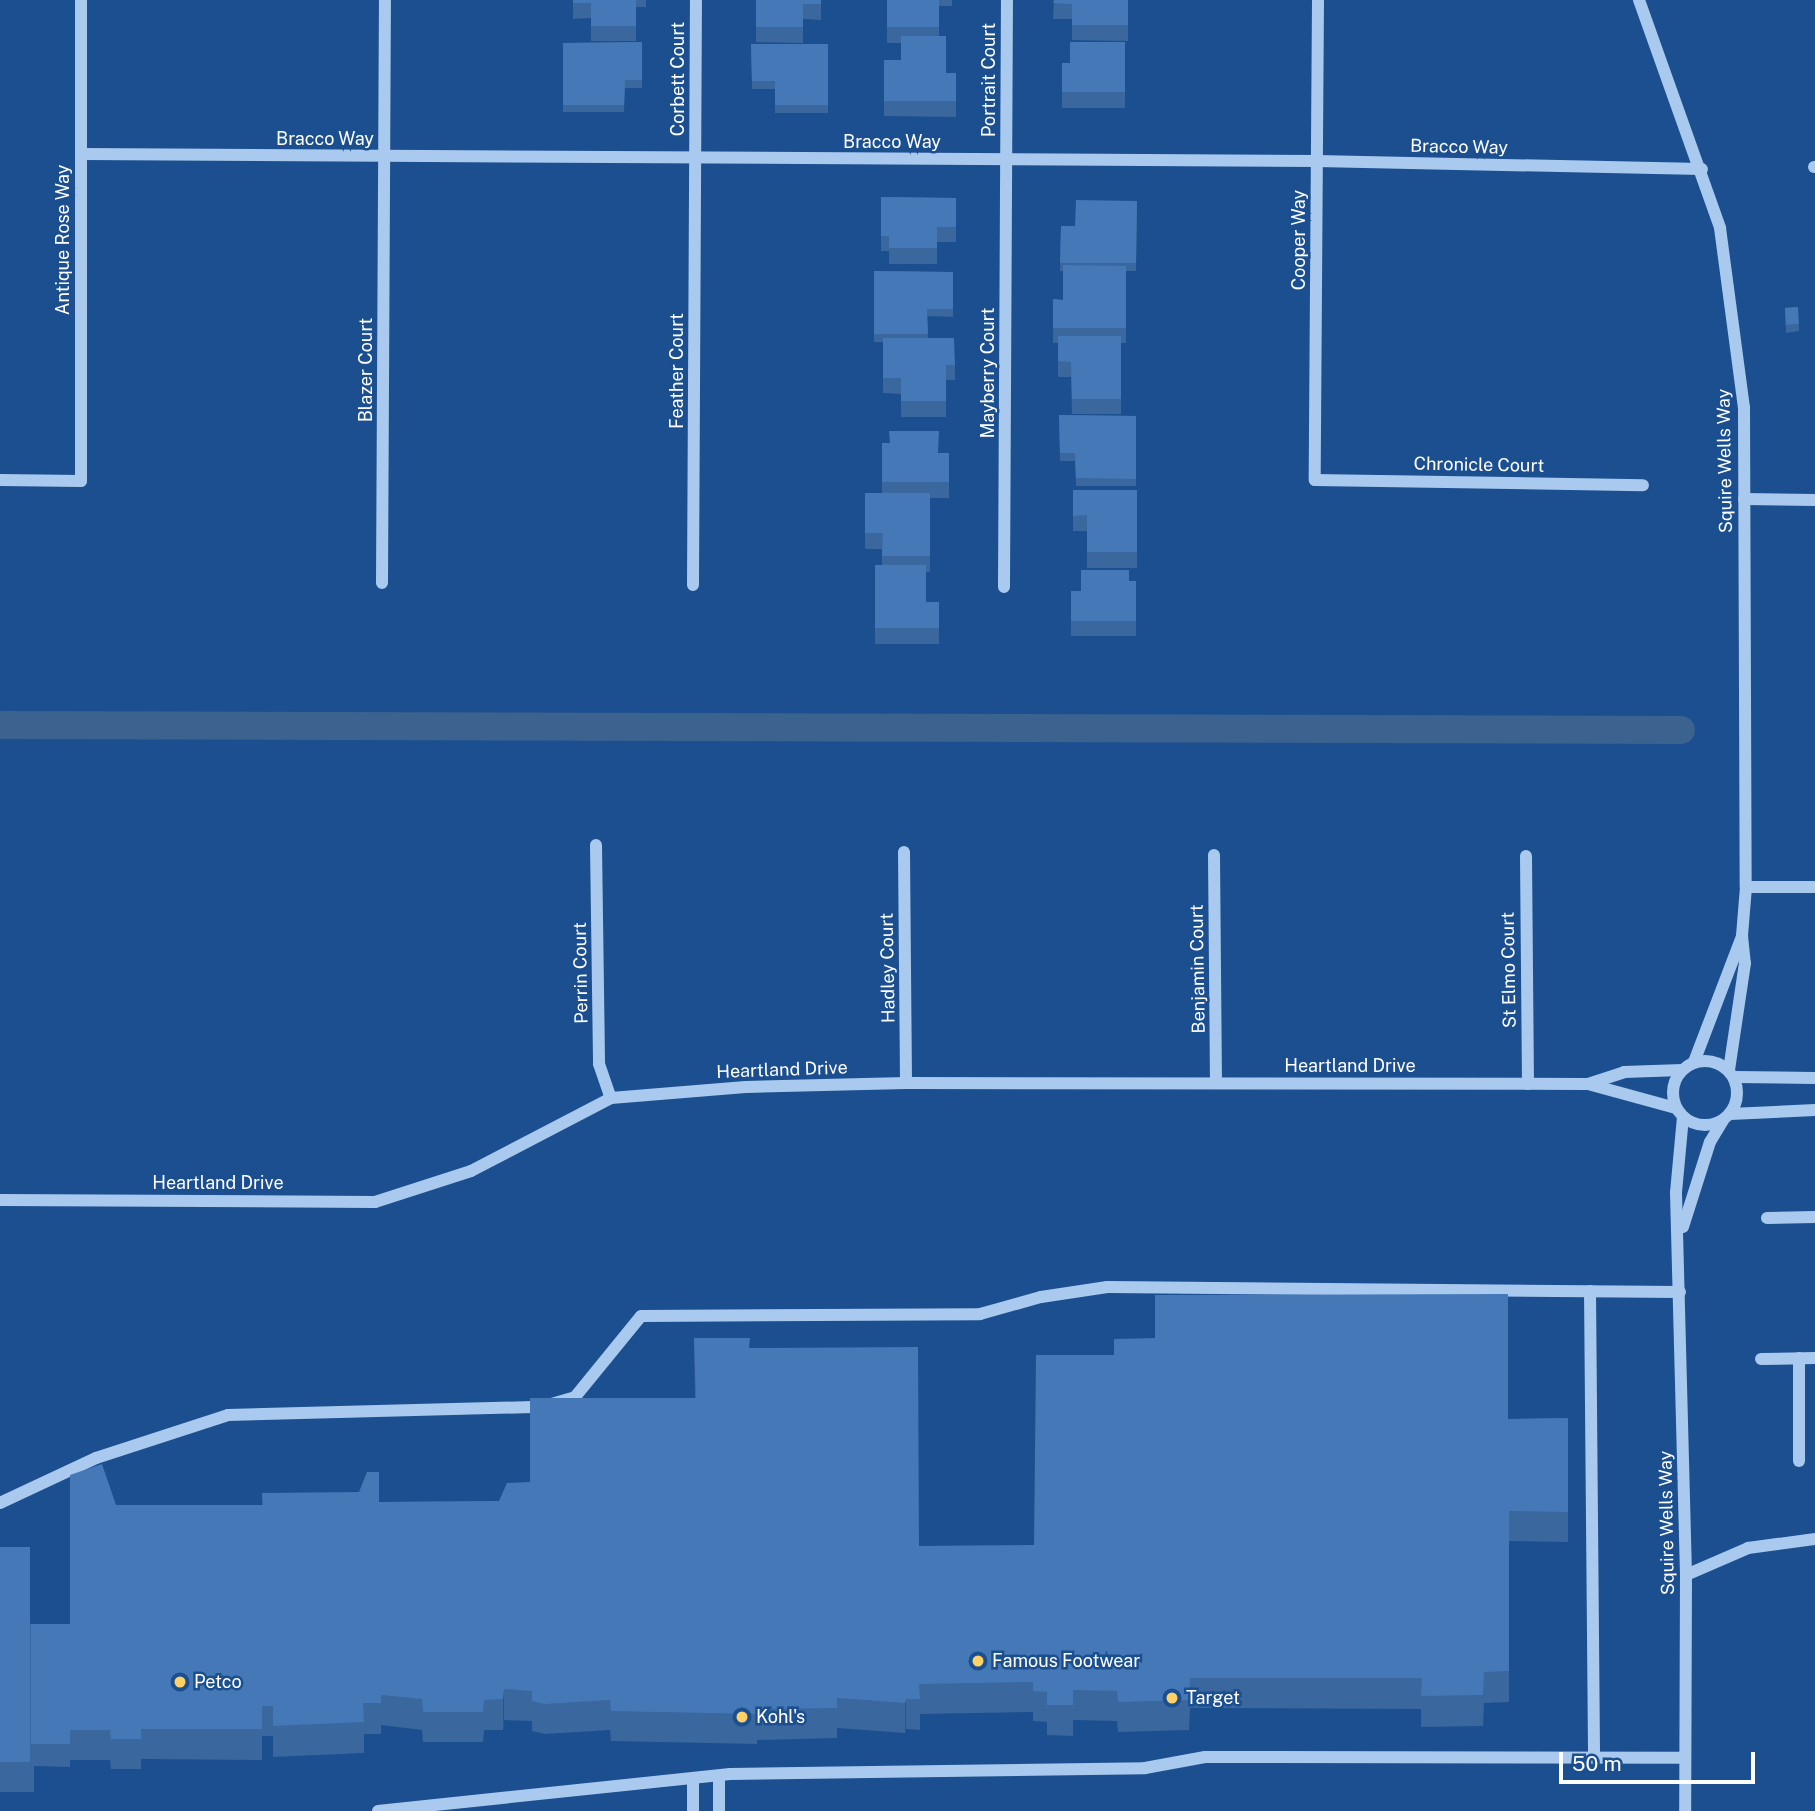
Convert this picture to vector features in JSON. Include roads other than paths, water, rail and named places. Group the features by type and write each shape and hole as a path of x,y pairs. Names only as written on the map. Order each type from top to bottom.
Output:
{"street":[{"name":"Antique Rose Way","path":"0,480 81,481 81,0"},
{"name":"Blazer Court","path":"382,583 385,0"},
{"name":"Corbett Court","path":"695,158 696,0"},
{"name":"Portrait Court","path":"1006,160 1007,0"},
{"name":"Cooper Way","path":"1315,480 1318,0"},
{"name":"Squire Wells Way","path":"1639,0 1702,169 1720,228 1738,344 1744,499 1746,887 1742,936 1745,963 1731,1073"},
{"name":"Bracco Way","path":"81,154 1317,162 1702,169"},
{"name":"Feather Court","path":"693,585 695,158"},
{"name":"Mayberry Court","path":"1004,587 1006,160"},
{"name":"Chronicle Court","path":"1315,480 1643,485"},
{"path":"1744,499 1815,500"},
{"name":"Perrin Court","path":"596,845 599,1064 611,1098"},
{"name":"Hadley Court","path":"904,852 906,1083"},
{"name":"Benjamin Court","path":"1214,855 1216,1083"},
{"name":"St Elmo Court","path":"1525,856 1528,1084"},
{"path":"1746,887 1815,887"},
{"name":"Squire Wells Way","path":"1694,1062 1742,936"},
{"path":"1815,1078 1731,1073 1706,1060 1694,1062 1682,1070 1672,1095 1680,1112 1703,1125 1727,1117 1815,1110"},
{"name":"Heartland Drive","path":"1588,1084 1624,1072 1682,1070"},
{"path":"1727,1117 1738,1089 1731,1073"},
{"name":"Heartland Drive","path":"0,1200 375,1202 471,1171 611,1098 746,1087 906,1083 1588,1084 1680,1112"},
{"name":"Squire Wells Way","path":"1680,1112 1676,1193 1681,1234 1686,1576 1685,1811"},
{"name":"Squire Wells Way","path":"1681,1234 1710,1142 1727,1117"},
{"path":"1767,1218 1815,1217"},
{"path":"0,1503 96,1458 228,1415 541,1407 575,1396 641,1317 980,1314 1041,1297 1107,1287 1680,1292"},
{"path":"1590,1291 1594,1758"},
{"path":"1799,1358 1799,1461"},
{"path":"1761,1359 1815,1358"},
{"path":"1686,1576 1748,1549 1815,1539"},
{"path":"378,1811 719,1776 1145,1768 1205,1757 1685,1758"},
{"path":"719,1776 719,1811"},
{"path":"693,1778 693,1811"}],"waterway":[{"path":"0,725 1681,730"}],"place":[{"name":"Famous Footwear","path":"978,1661"},
{"name":"Petco","path":"180,1682"},
{"name":"Target","path":"1172,1698"},
{"name":"Kohl's","path":"742,1717"}]}
